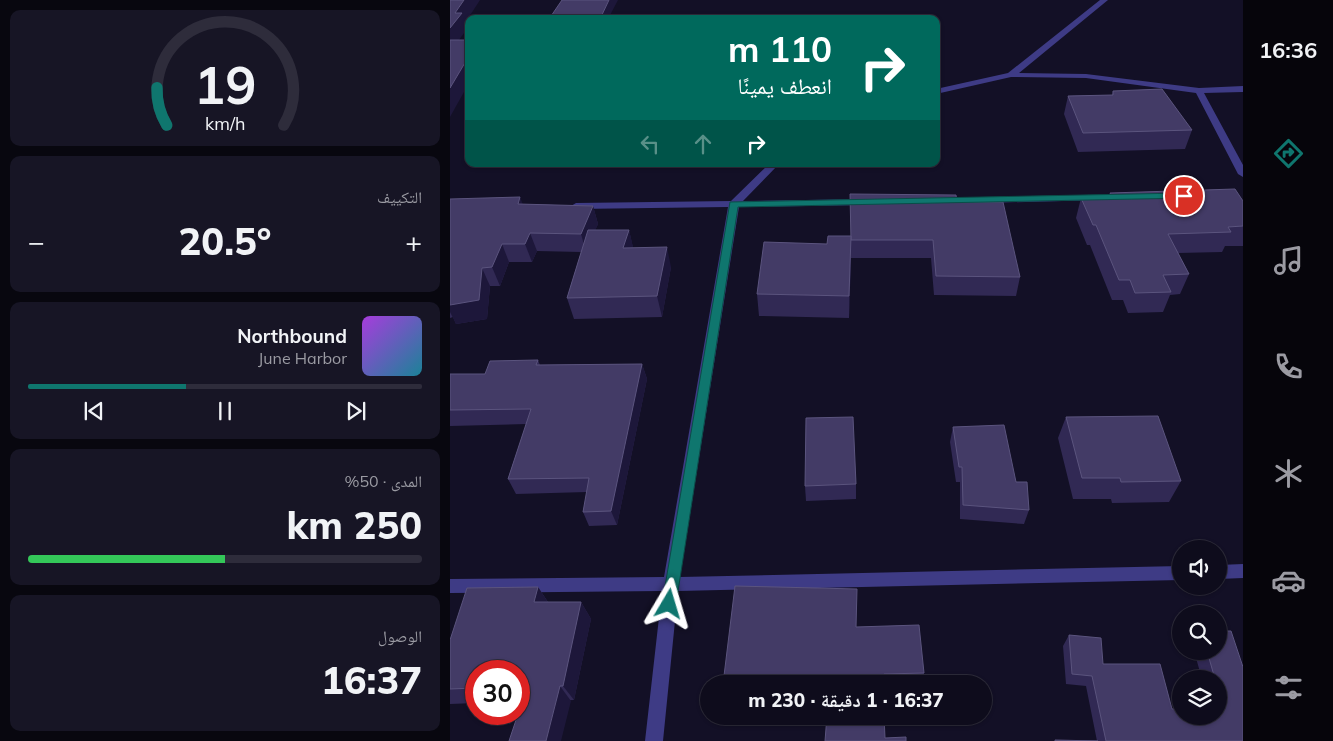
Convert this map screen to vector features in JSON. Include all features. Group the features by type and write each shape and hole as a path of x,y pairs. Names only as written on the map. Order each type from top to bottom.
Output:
{"street":[{"path":"1011,75 1104,0"},
{"path":"940,91 1011,75 1086,76 1199,91 1243,89"},
{"path":"1199,91 1243,174"},
{"path":"654,741 671,584 734,204 771,167"},
{"path":"933,201 1113,197"},
{"path":"567,206 873,202"},
{"path":"1227,572 1243,572"},
{"path":"450,586 671,584 1172,573"}],"building":[{"path":"450,0 464,0 455,13 462,13 450,28"},
{"path":"562,0 609,0 602,15 552,15"},
{"path":"450,40 465,40 465,63 450,88"},
{"path":"1162,89 1192,130 1083,133 1068,96 1113,95 1113,91"},
{"path":"1235,189 1243,201 1243,226 1228,227 1231,232 1168,234 1189,274 1163,275 1171,292 1135,293 1130,280 1119,280 1096,225 1093,225 1081,198 1112,197 1110,193"},
{"path":"850,194 956,195 957,202 1003,202 1020,277 936,276 933,240 851,240"},
{"path":"520,197 518,204 593,206 581,234 530,233 525,244 502,244 492,267 482,268 479,300 450,305 450,199"},
{"path":"588,230 629,230 623,248 667,247 657,296 567,298"},
{"path":"828,236 851,236 849,296 757,294 764,242 827,244"},
{"path":"538,360 536,365 642,364 611,511 583,512 589,478 508,479 531,409 450,410 450,374 485,374 490,361"},
{"path":"1158,416 1181,481 1121,482 1120,478 1082,478 1066,417"},
{"path":"853,417 856,484 805,486 806,418"},
{"path":"1004,425 1016,482 1027,482 1029,510 963,505 962,467 959,467 953,427"},
{"path":"735,586 857,589 856,627 919,625 924,673 884,675 724,675"},
{"path":"538,587 534,602 581,602 563,686 560,686 546,741 509,741 514,725 530,725 530,660 465,660 465,688 450,689 450,640 467,588"},
{"path":"1227,631 1231,631 1243,667 1243,741 1106,741 1092,676 1072,674 1069,635 1101,638 1103,664 1160,664 1172,709 1172,725 1227,725 1227,670 1212,670 1210,660 1227,660"},
{"path":"826,725 884,725 885,738 906,737 906,741 825,741"},
{"path":"1055,740 1098,741 1055,741"}],"route":[{"path":"669,604 734,204 1184,196"}]}
